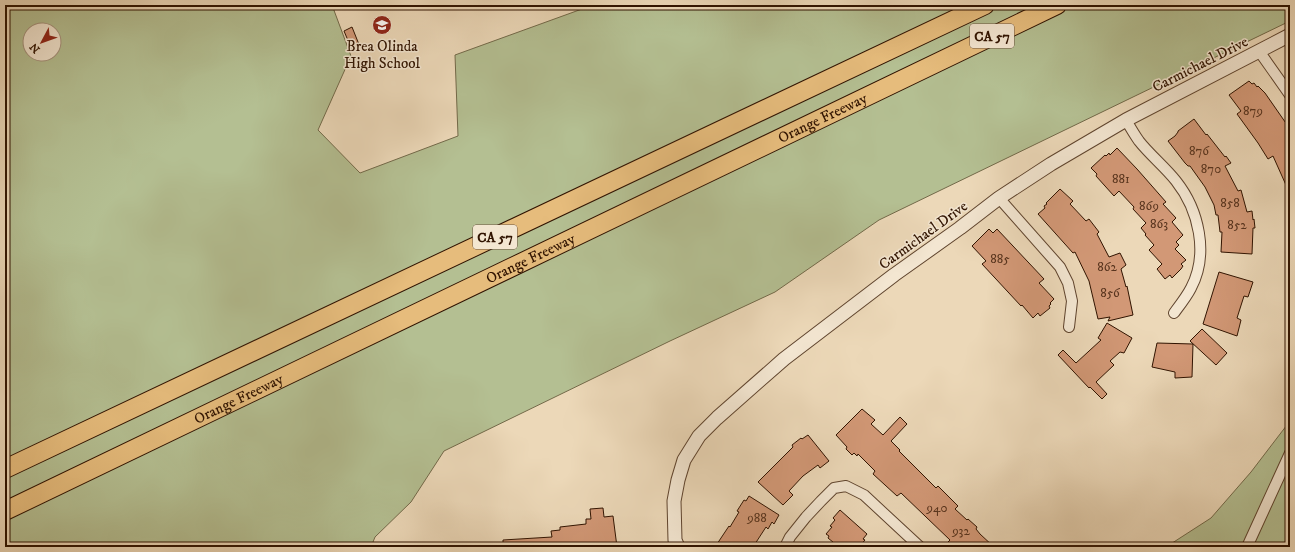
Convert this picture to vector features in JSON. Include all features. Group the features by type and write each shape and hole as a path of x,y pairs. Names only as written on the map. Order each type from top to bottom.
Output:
{"highway":[{"name":"CA 57","path":"5,469 985,5"},
{"name":"Orange Freeway","path":"5,511 1057,5"}],"street":[{"name":"Carmichael Drive","path":"678,547 675,535 674,501 684,460 699,436 722,413 784,360 894,275 999,198 1051,164 1126,120 1290,35"},
{"path":"1259,51 1290,95"},
{"path":"1126,120 1140,141 1176,181 1184,193 1191,205 1200,233 1200,262 1192,287 1174,313"},
{"path":"999,198 1060,267 1068,284 1072,301 1069,327"},
{"path":"1248,547 1290,453"},
{"path":"784,547 806,517 834,488 846,486 864,495 920,547"}],"green space":[{"path":"5,5 332,5 351,56 318,130 360,173 458,136 455,55 593,5 1290,5 1290,21 879,220 775,292 670,341 444,451 411,502 375,537 371,547 5,547"},
{"path":"1290,421 1290,547 1166,547 1211,518 1251,472"}],"building":[{"path":"352,27 360,47 352,50 344,31"},
{"path":"1249,81 1252,84 1254,83 1257,87 1258,86 1265,93 1290,129 1290,194 1273,156 1268,159 1237,114 1241,111 1229,95"},
{"path":"1194,119 1231,163 1225,166 1238,191 1241,190 1247,212 1252,211 1255,228 1253,228 1252,254 1221,252 1222,232 1220,232 1218,215 1216,215 1214,205 1205,187 1190,166 1185,163 1168,141"},
{"path":"1117,148 1166,202 1163,204 1176,218 1172,222 1183,235 1176,242 1179,245 1175,249 1186,260 1181,264 1183,266 1181,269 1172,278 1170,275 1165,279 1157,269 1162,264 1149,250 1154,245 1141,228 1146,223 1119,191 1114,196 1096,176 1097,174 1091,168 1105,155 1106,156 1109,153 1110,155"},
{"path":"1060,189 1073,201 1070,204 1086,221 1089,219 1099,232 1097,234 1109,257 1120,253 1126,265 1121,269 1126,287 1127,286 1133,315 1108,321 1110,317 1098,319 1089,281 1075,252 1073,253 1038,214 1045,208 1044,206 1047,204 1046,203"},
{"path":"989,229 993,233 997,229 1044,279 1039,283 1054,299 1050,303 1050,308 1040,316 1038,313 1033,318 982,264 986,261 972,246"},
{"path":"1219,272 1253,282 1248,297 1244,296 1237,318 1241,320 1237,336 1203,324"},
{"path":"1107,323 1132,338 1124,353 1120,352 1110,361 1114,365 1096,382 1107,394 1102,399 1090,387 1089,388 1058,355 1063,350 1076,363 1101,340 1098,338"},
{"path":"1202,329 1227,353 1216,365 1190,341"},
{"path":"1157,343 1193,344 1192,377 1175,378 1175,372 1152,367"},
{"path":"862,409 875,420 871,424 883,435 900,417 907,424 891,441 936,488 938,486 958,506 955,509 977,527 976,529 980,534 994,547 951,547 947,543 950,540 901,493 897,496 873,474 875,471 858,454 857,456 854,453 852,455 846,449 847,447 836,435"},
{"path":"808,435 829,461 820,468 818,465 803,476 789,491 793,495 783,505 758,482 793,447 792,445"},
{"path":"749,496 779,515 774,524 772,522 768,529 766,527 753,547 715,547 729,526 730,527 744,500 746,501"},
{"path":"603,508 604,517 613,516 617,547 503,547 503,540 552,537 551,531 560,530 560,527 586,524 586,519 591,519 590,509"},
{"path":"840,510 867,534 863,539 865,540 859,547 839,547 828,538 829,536 826,534 832,527 830,526 835,520 833,518"}],"place":[{"name":"Brea Olinda High School","path":"382,25"}]}
